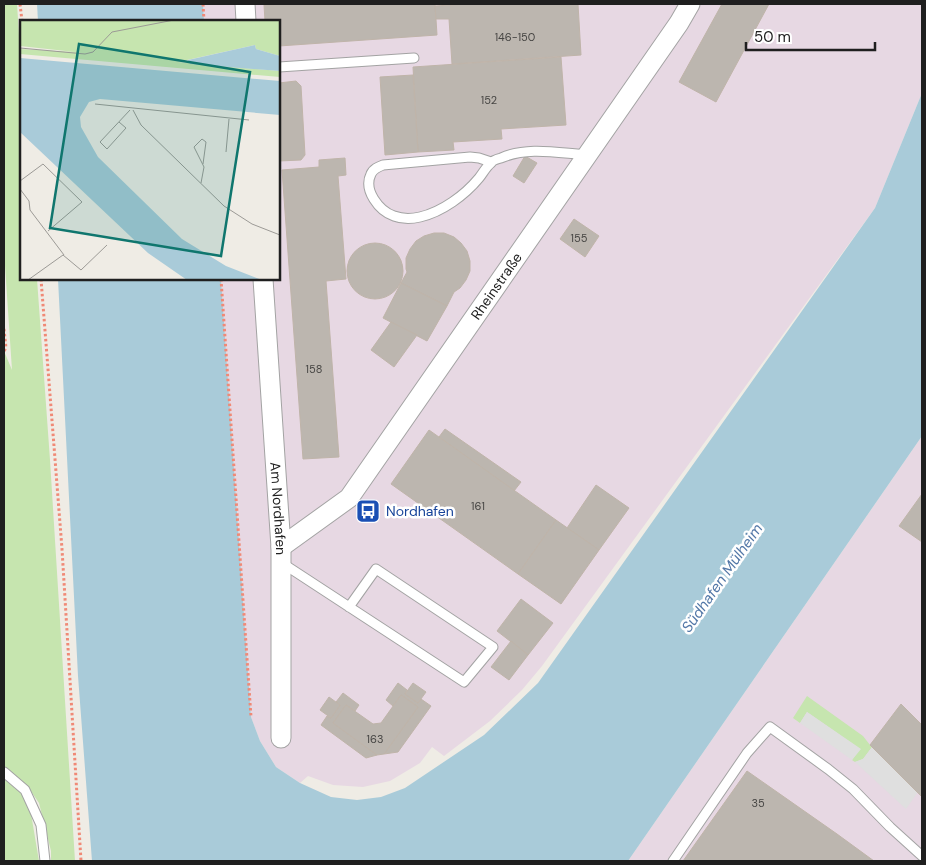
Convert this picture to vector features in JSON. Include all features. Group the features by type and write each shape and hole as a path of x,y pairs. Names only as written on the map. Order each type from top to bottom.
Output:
{"street":[{"path":"245,4 246,20"},
{"name":"Rheinstraße","path":"282,555 349,498 679,23 690,4"},
{"name":"Am Nordhafen","path":"263,280 282,555 282,738"}],"lane":[{"path":"280,67 414,58"},
{"path":"491,162 470,157 383,165 370,174 370,187 378,206 392,216 402,219 422,217 455,201 468,190 491,162 515,153 539,151 587,155"},
{"path":"282,555 349,607 464,682 493,647 376,569 349,607"},
{"path":"673,861 747,753 770,727 853,789 922,856"},
{"path":"4,772 26,790 41,825 45,861"}],"path":[{"path":"20,4 22,20"},
{"path":"203,4 204,20"},
{"path":"40,280 62,549 81,861"},
{"path":"221,280 251,717"},
{"path":"4,330 6,348 4,351"}],"shaded area":[{"path":"203,4 922,4 922,93 875,208 542,666 522,690 490,721 444,756 432,747 420,763 390,781 363,787 333,785 308,776 300,783 276,767 260,741 251,717 221,280 280,280 280,20 204,20"},
{"path":"922,436 922,861 628,861"},
{"path":"807,712 861,749 852,760 800,723"},
{"path":"872,747 918,792 906,809 855,762 863,759"}],"green space":[{"path":"4,4 17,4 20,50 20,280 37,280 75,861 51,861 51,851 39,803 26,784 39,861 4,861 4,351 12,370 4,251"},
{"path":"807,696 863,736 872,747 863,759 855,762 852,760 860,749 807,712 800,723 793,718"}],"water":[{"path":"37,4 203,4 204,20 38,20"},
{"name":"Südhafen Mülheim","path":"922,93 922,436 628,861 92,861 78,676 58,280 221,280 251,717 260,741 276,767 300,783 331,797 357,800 381,797 405,788 484,735 538,683 875,208"}],"building":[{"path":"435,4 437,35 280,46 280,20 265,20 264,5"},
{"path":"466,4 578,4 581,55 452,64 449,19 436,19 435,6"},
{"path":"722,4 769,4 716,102 679,82"},
{"path":"561,57 566,125 501,129 502,139 453,142 454,150 418,152 413,67"},
{"path":"413,75 418,152 385,155 380,77"},
{"path":"296,81 301,86 305,155 301,160 280,161 280,83"},
{"path":"525,156 537,163 524,183 513,176"},
{"path":"345,158 346,175 338,176 346,279 326,281 339,457 303,459 282,170 319,167 319,160"},
{"path":"574,219 599,236 585,257 560,239"},
{"path":"434,233 444,233 454,237 467,251 470,261 470,271 466,280 454,292 447,306 401,283 407,272 406,258 410,249 416,241"},
{"path":"375,243 395,251 403,271 395,291 375,299 355,291 347,271 355,251"},
{"path":"401,283 447,306 427,341 383,318"},
{"path":"391,322 417,335 394,367 371,350"},
{"path":"445,429 521,482 514,491 439,437"},
{"path":"429,430 556,520 518,574 391,484"},
{"path":"596,485 629,508 599,550 567,528"},
{"path":"922,494 922,542 899,526"},
{"path":"556,520 599,550 561,604 518,574"},
{"path":"521,599 553,623 528,655 497,631"},
{"path":"511,641 528,655 509,680 491,667"},
{"path":"398,683 407,690 405,694 418,703 421,699 431,706 398,752 384,754 418,707 401,695 393,706 386,700"},
{"path":"413,683 426,692 418,703 405,694"},
{"path":"343,693 359,705 355,711 346,705 333,723 377,755 366,758 321,725 327,716 331,718 340,705 336,702"},
{"path":"401,695 418,707 384,754 377,755 333,723 346,705 373,724 381,723"},
{"path":"329,697 340,705 331,718 320,710"},
{"path":"901,704 922,725 922,797 870,745"},
{"path":"747,771 837,834 874,861 683,861"}],"place":[{"name":"Nordhafen","path":"368,511"}]}
